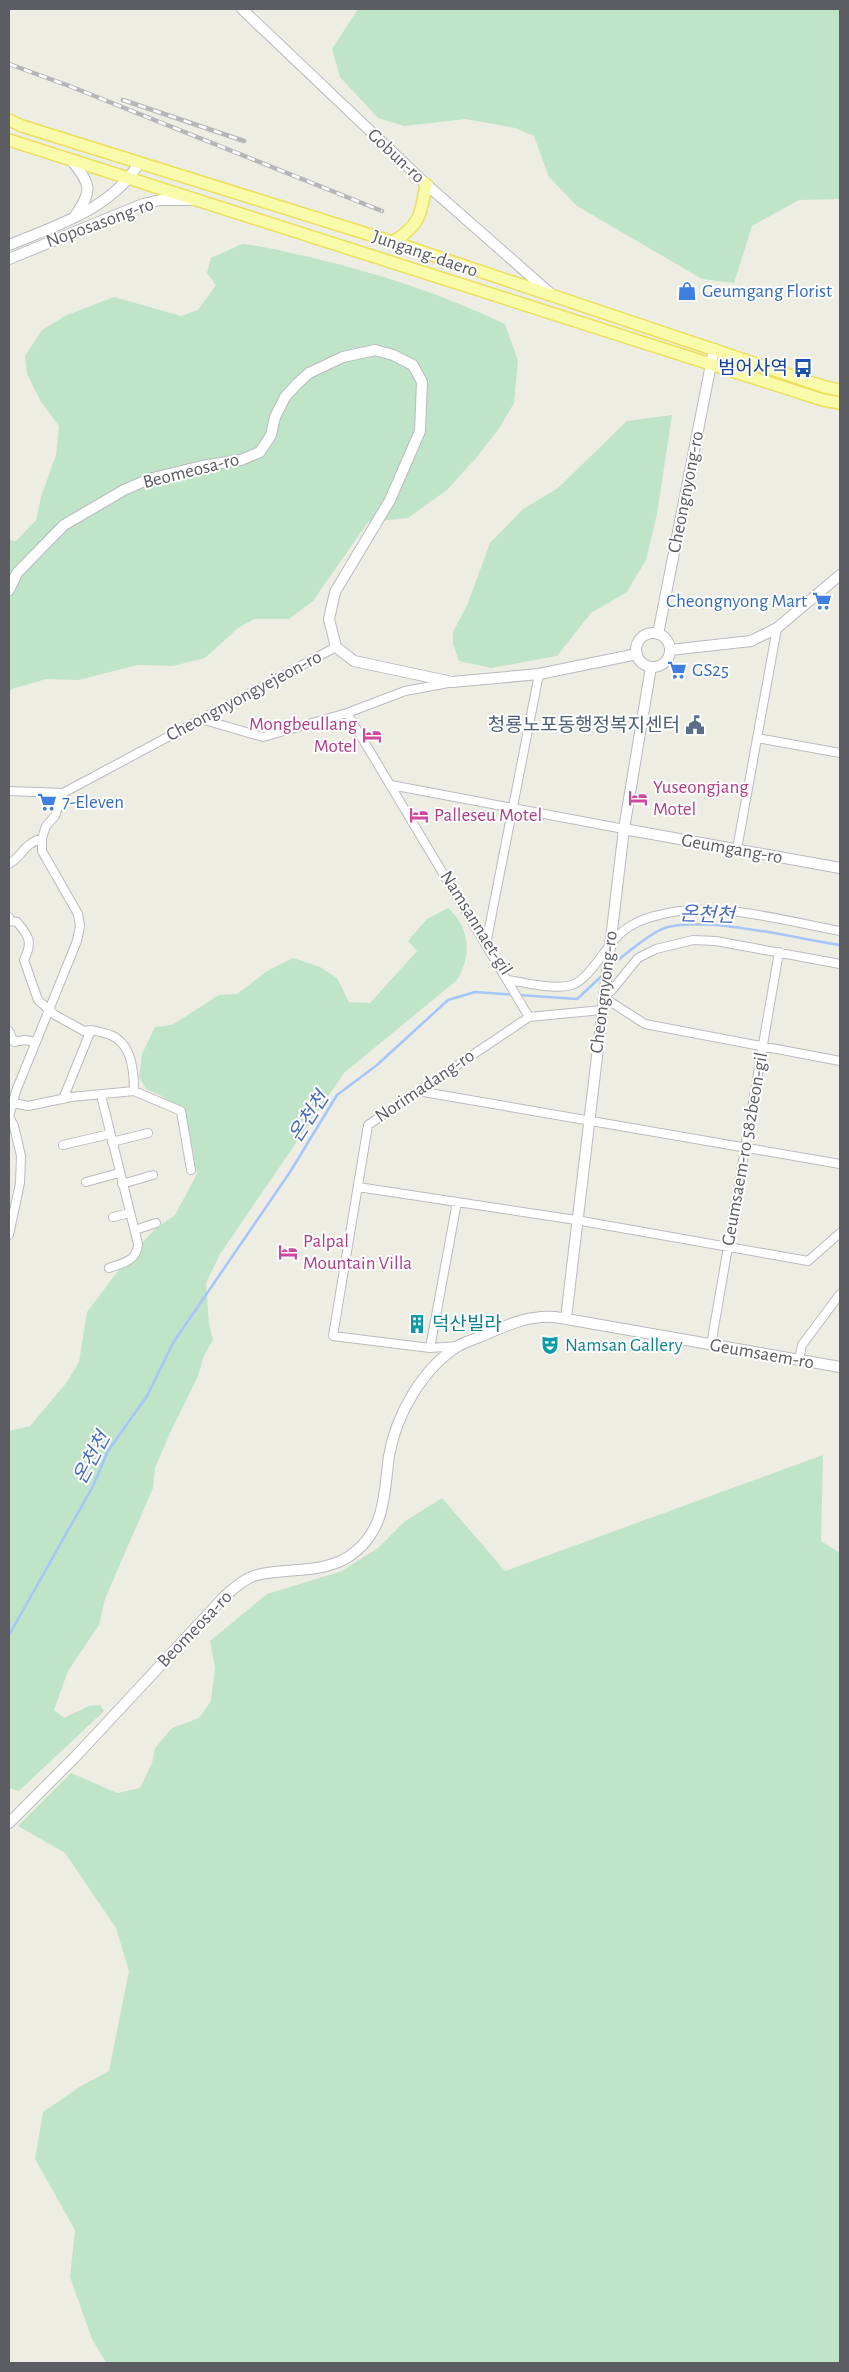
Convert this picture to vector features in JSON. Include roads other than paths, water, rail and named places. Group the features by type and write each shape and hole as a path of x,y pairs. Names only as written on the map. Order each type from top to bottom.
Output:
{"main road":[{"name":"Jungang-daero","path":"9,120 22,126 393,242 555,298 840,390"},
{"name":"Jungang-daero","path":"9,140 824,400 840,403"},
{"path":"393,242 415,226 421,213 426,184"}],"street":[{"name":"Gobun-ro","path":"242,9 426,184 555,298"},
{"path":"72,161 84,176 88,189 88,197 73,218"},
{"name":"Noposasong-ro","path":"9,245 73,218 96,206 130,178 139,163"},
{"name":"Noposasong-ro","path":"9,258 143,204 160,200 194,200"},
{"name":"Beomeosa-ro","path":"9,590 16,573 64,525 124,490 149,480 202,466 241,460 260,452 271,435 275,417 284,397 309,373 343,357 375,350 393,354 413,365 422,382 420,431 390,500 335,592 329,619 336,647"},
{"name":"Cheongnyong-ro","path":"658,634 714,350"},
{"path":"670,650 751,641 777,628 839,578"},
{"path":"737,849 777,628"},
{"path":"652,633 658,634 666,640 670,650 666,661 651,667 641,662 637,654 637,646 642,637 652,633"},
{"name":"Cheongnyongyejeon-ro","path":"62,793 336,647 354,661 452,682 539,674 637,654"},
{"name":"Cheongnyong-ro","path":"566,1318 576,1220 624,830 651,667"},
{"path":"486,944 539,674"},
{"path":"200,719 263,737 347,713 406,691 452,682"},
{"name":"Namsannaet-gil","path":"347,713 508,980 550,986 573,985 584,978 610,944 630,926 659,915 693,910 730,912 840,931"},
{"path":"757,738 840,754"},
{"path":"391,785 624,830"},
{"path":"9,791 62,793 55,816 46,826 42,838 42,851 78,914 80,926 77,941 11,1102 9,1117 14,1126 21,1156 20,1183 9,1235"},
{"name":"Geumgang-ro","path":"624,830 840,868"},
{"path":"9,864 15,861 30,842 42,838"},
{"path":"9,917 10,921 17,922 28,935 28,952 24,960 38,1000 49,1010 84,1031 91,1030 114,1035 122,1042 130,1058 134,1091"},
{"path":"840,964 716,941 694,940 674,943 638,958 612,990 603,997 645,1024 840,1061"},
{"name":"Geumsaem-ro 582beon-gil","path":"711,1346 779,952"},
{"path":"508,980 529,1017"},
{"name":"Norimadang-ro","path":"458,1346 430,1348 333,1336 368,1125 529,1017 602,1010"},
{"path":"63,1098 91,1030"},
{"path":"9,1031 14,1042 25,1040 36,1042"},
{"path":"11,1102 28,1106 63,1098 134,1091 181,1111 191,1170"},
{"path":"418,1091 588,1122 840,1164"},
{"path":"100,1095 135,1230 137,1252 133,1258 109,1268"},
{"path":"112,1142 148,1133"},
{"path":"63,1145 110,1134"},
{"path":"86,1182 119,1173"},
{"path":"122,1184 153,1175"},
{"path":"358,1188 576,1220 808,1261 840,1233"},
{"path":"430,1348 457,1202"},
{"path":"113,1217 130,1213"},
{"path":"135,1230 156,1223"},
{"path":"799,1360 802,1345 840,1294"},
{"name":"Beomeosa-ro","path":"9,1823 76,1756 225,1596 240,1584 256,1575 328,1566 354,1554 373,1534 383,1508 390,1454 400,1416 418,1386 439,1362 458,1346 523,1319 539,1316 566,1318"},
{"name":"Geumsaem-ro","path":"566,1318 711,1346 840,1367"}],"waterway":[{"name":"온천천","path":"611,966 654,933 668,927 686,925 730,926 840,945"},
{"name":"온천천","path":"9,1635 92,1488 108,1451 147,1396 173,1343 290,1172 337,1095 377,1065 448,1000 475,992 577,999 604,974"}],"railway":[{"path":"9,64 72,87 382,211"},
{"path":"123,100 244,141"}],"place":[{"name":"Geumgang Florist","path":"687,291"},
{"name":"범어사역","path":"803,368"},
{"name":"Cheongnyong Mart","path":"822,601"},
{"name":"GS25","path":"677,670"},
{"name":"청룡노포동행정복지센터","path":"695,725"},
{"name":"Mongbeullang Motel","path":"372,735"},
{"name":"Yuseongjang Motel","path":"638,798"},
{"name":"7-Eleven","path":"47,802"},
{"name":"Palleseu Motel","path":"419,815"},
{"name":"Palpal Mountain Villa","path":"288,1252"},
{"name":"덕산빌라","path":"417,1324"},
{"name":"Namsan Gallery","path":"550,1345"}]}
